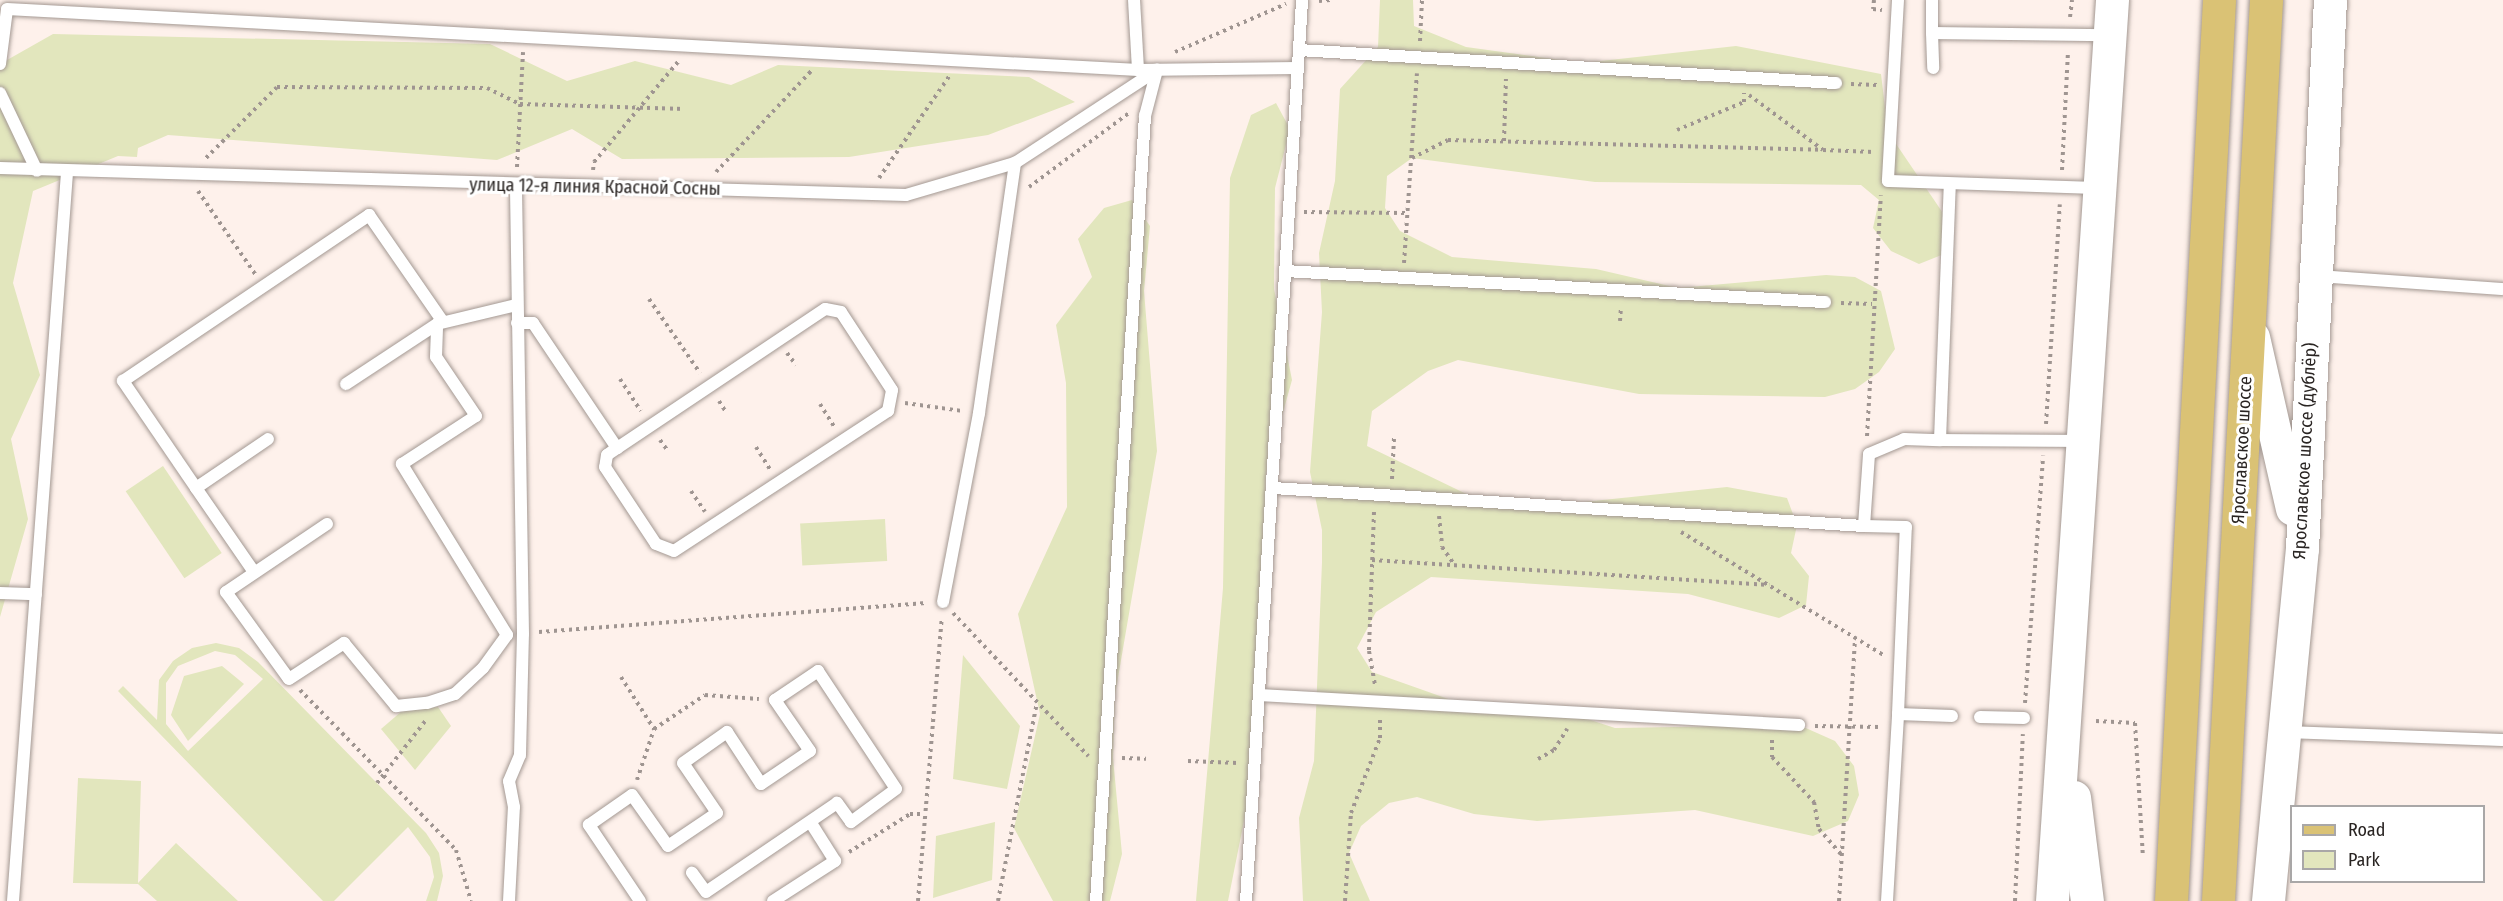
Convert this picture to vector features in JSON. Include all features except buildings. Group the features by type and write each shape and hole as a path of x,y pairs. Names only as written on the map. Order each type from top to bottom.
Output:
{"main road":[{"path":"2171,901 2219,0"},
{"name":"Ярославское шоссе","path":"2218,901 2266,0"}],"street":[{"path":"2052,901 2085,441 2098,188 2112,0"},
{"name":"Ярославское шоссе (дублёр)","path":"2268,901 2281,732 2302,548 2313,276 2330,0"},
{"path":"2248,316 2302,548"},
{"path":"2064,720 2087,901"}],"lane":[{"path":"1134,0 1138,70"},
{"path":"1898,0 1888,181 2098,188"},
{"path":"1932,0 1933,68"},
{"path":"1246,901 1299,50 1297,1"},
{"path":"0,64 8,4 523,39 829,52 1138,70 1297,68"},
{"path":"1932,33 2111,35"},
{"path":"1299,50 1419,54 1836,83"},
{"path":"1096,901 1145,116 1157,70"},
{"name":"улица 12-я линия Красной Сосны","path":"0,168 67,173 906,195 1015,164 1157,70"},
{"path":"0,93 38,171"},
{"path":"943,602 979,413 1015,164"},
{"path":"13,901 67,173"},
{"path":"1940,440 1950,184"},
{"path":"509,901 514,807 509,781 520,755 523,634 516,305 516,186"},
{"path":"254,572 123,381 369,215 440,323 436,357 476,416 402,464 507,635"},
{"path":"1285,271 1825,302"},
{"path":"2313,276 2503,290"},
{"path":"346,384 440,323 516,305"},
{"path":"825,309 841,312 892,390 891,401 888,411 674,551 656,544 605,467 607,455 825,309"},
{"path":"517,323 533,323 617,448"},
{"path":"196,488 268,439"},
{"path":"1864,526 1869,454 1904,439 2085,441"},
{"path":"1273,488 1906,527 1898,721 1887,901"},
{"path":"327,524 226,592 289,679 344,643 396,706 443,698 483,668 507,635"},
{"path":"0,593 36,594"},
{"path":"507,635 523,634"},
{"path":"640,901 590,825 632,795 668,846 717,813 683,763 727,732 761,784 810,751 775,700 818,671 896,789 851,822 837,803 811,823 706,892 692,873"},
{"path":"1258,695 1800,725"},
{"path":"1898,721 1952,716"},
{"path":"1980,717 2024,718"},
{"path":"2281,732 2503,740"},
{"path":"773,901 835,861 811,823"}],"path":[{"path":"1403,278 1422,0"},
{"path":"1157,70 1177,50 1297,1"},
{"path":"516,186 523,39"},
{"path":"592,187 594,162 690,47"},
{"path":"700,189 829,52"},
{"path":"868,194 961,60"},
{"path":"1677,130 1744,102 1744,76"},
{"path":"1836,83 1894,86"},
{"path":"264,286 188,176 277,87 487,88 520,104 685,109"},
{"path":"1504,141 1505,90"},
{"path":"1744,92 1823,150"},
{"path":"1412,158 1448,140 1890,152"},
{"path":"1869,454 1865,422 1879,200 1888,181"},
{"path":"1288,212 1407,213"},
{"path":"649,299 709,386"},
{"path":"1825,302 1872,304"},
{"path":"621,379 650,426"},
{"path":"891,401 962,411"},
{"path":"820,404 843,440"},
{"path":"1391,495 1394,438"},
{"path":"756,447 780,482"},
{"path":"691,490 714,525"},
{"path":"1436,498 1442,547 1455,565"},
{"path":"1647,512 1900,665"},
{"path":"1372,560 1769,585"},
{"path":"523,634 943,602"},
{"path":"943,602 1089,757"},
{"path":"918,901 943,602"},
{"path":"1839,901 1855,638"},
{"path":"621,677 654,729"},
{"path":"289,679 456,850 471,901"},
{"path":"632,795 654,729 705,695 775,700"},
{"path":"377,783 443,698"},
{"path":"998,901 1038,702"},
{"path":"1538,759 1564,738 1569,713"},
{"path":"1800,725 1849,726 1898,721"},
{"path":"2096,722 2135,723 2144,866"},
{"path":"1772,724 1772,757 1814,802 1819,829 1842,855"},
{"path":"1188,761 1256,764"},
{"path":"835,861 910,814 924,814"}],"green space":[{"path":"1380,0 1413,0 1414,26 1466,47 1583,63 1736,46 1881,74 1888,132 1949,222 1949,252 1919,264 1891,251 1873,228 1879,200 1861,185 1595,182 1412,158 1387,176 1385,208 1400,231 1452,257 1596,269 1678,288 1826,275 1855,277 1881,291 1895,349 1879,372 1855,389 1825,397 1639,394 1458,360 1428,371 1372,411 1367,446 1485,503 1516,509 1727,487 1787,498 1797,525 1791,553 1809,576 1806,605 1779,618 1688,594 1431,577 1376,612 1357,648 1372,672 1454,701 1569,713 1615,728 1799,725 1835,741 1854,766 1859,795 1848,821 1813,836 1695,810 1537,821 1474,814 1417,797 1389,803 1361,826 1349,853 1370,901 1303,901 1299,818 1314,761 1322,562 1322,530 1310,472 1322,312 1319,253 1335,181 1340,89 1378,47"},
{"path":"53,34 490,44 567,81 635,61 731,85 778,65 1029,77 1075,102 988,135 849,157 622,159 572,129 497,160 168,135 138,148 137,157 118,156 33,191 13,283 40,375 11,439 28,519 0,617 0,64"},
{"path":"1276,103 1290,129 1275,188 1274,289 1292,380 1266,473 1259,695 1264,721 1228,901 1196,901 1223,588 1230,178 1251,115"},
{"path":"1132,200 1150,226 1144,291 1157,451 1115,695 1113,758 1122,854 1110,901 1053,901 1014,828 1040,714 1018,614 1067,507 1066,383 1056,325 1092,277 1078,239 1104,208"},
{"path":"163,466 222,553 184,578 126,491"},
{"path":"885,519 887,561 802,565 800,523"},
{"path":"216,643 239,648 258,662 426,833 439,853 443,876 437,901 426,901 434,877 430,857 408,827 334,901 323,901 118,691 123,686 157,720 159,680 173,661 192,648","holes":["215,651 235,655 263,679 188,751 166,724 166,683 178,666"]},
{"path":"963,655 1020,726 1007,789 953,779"},
{"path":"222,666 244,684 188,741 171,715 184,676"},
{"path":"438,707 451,726 415,770 381,729 402,711"},
{"path":"78,778 141,781 138,883 176,843 238,901 157,901 138,884 73,883"},
{"path":"995,822 992,880 933,898 936,836"}]}
